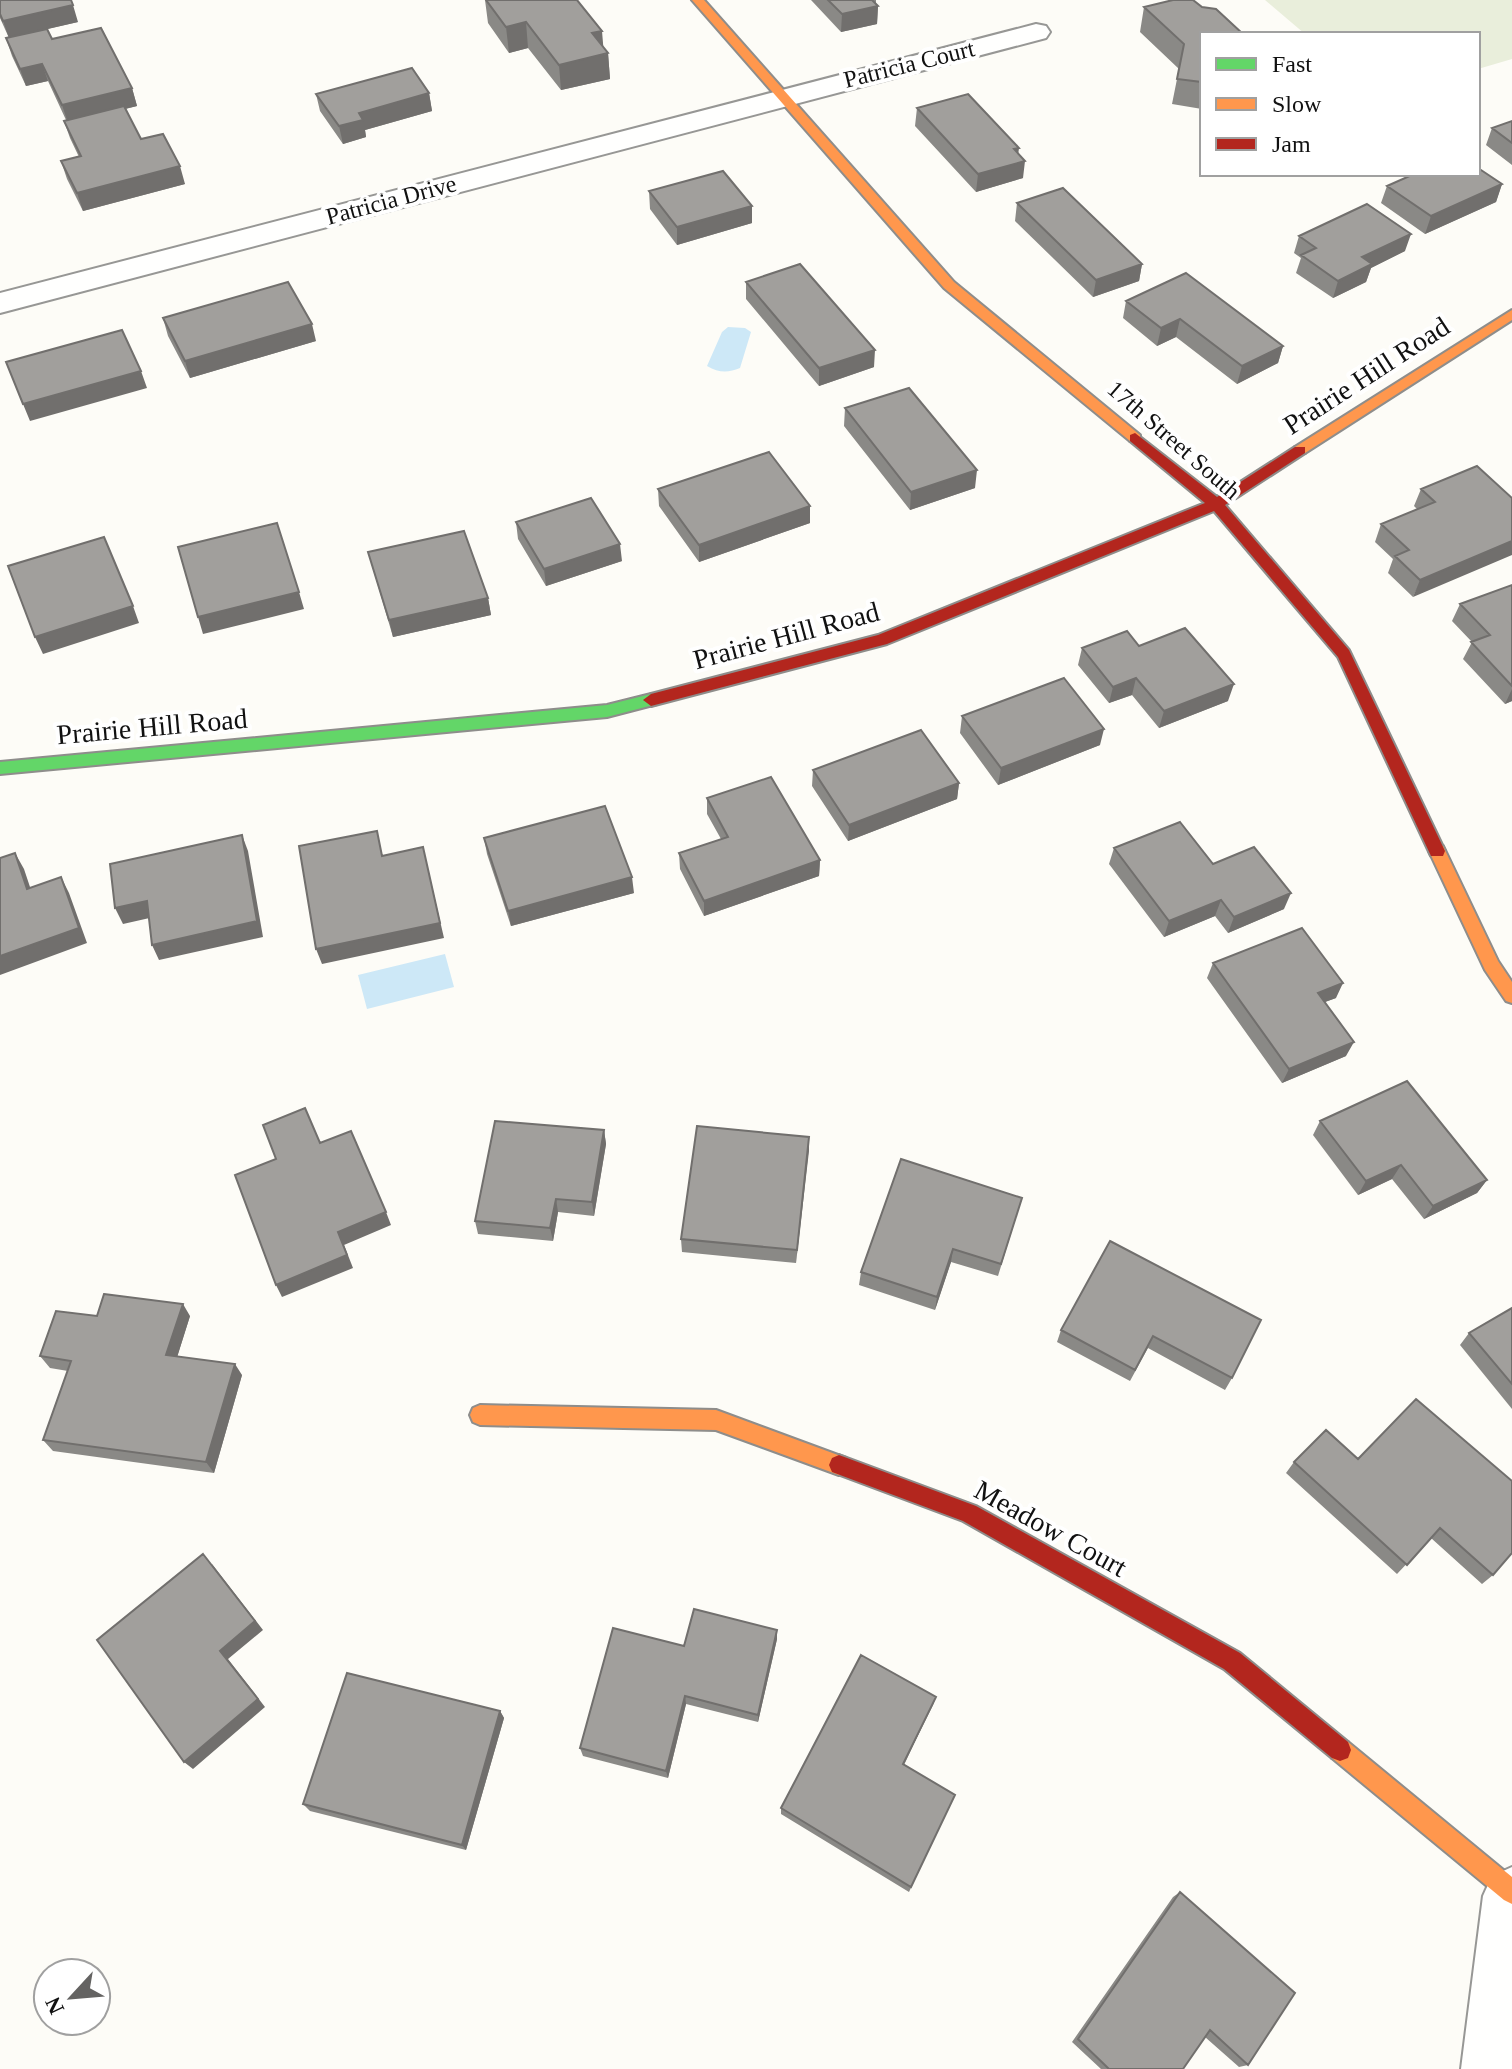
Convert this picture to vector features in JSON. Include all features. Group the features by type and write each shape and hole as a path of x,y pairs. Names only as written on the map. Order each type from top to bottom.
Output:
{"street":[{"name":"17th Street South","path":"698,0 949,285 1216,504 1344,654 1505,973"},
{"name":"Patricia Court","path":"782,97 1036,32"},
{"name":"Patricia Drive","path":"2,296 782,97"},
{"name":"Prairie Hill Road","path":"0,768 607,711 882,640 1216,504 1512,314"},
{"name":"Meadow Court","path":"480,1415 716,1420 969,1513 1232,1661 1512,1894"},
{"path":"1491,2069 1512,1894"}],"green space":[{"path":"1265,0 1512,0 1512,59 1480,68 1480,32 1303,32"}],"water":[{"path":"728,327 745,328 751,332 740,368 720,371 707,366 722,332"},
{"path":"445,954 454,987 367,1009 358,975"}],"building":[{"path":"0,0 71,0 73,5 3,21"},
{"path":"486,0 577,0 602,31 592,33 608,53 559,65 526,22 506,27"},
{"path":"828,0 872,0 878,6 842,14"},
{"path":"1173,0 1193,0 1202,7 1216,9 1241,32 1200,32 1200,82 1177,79 1184,44 1144,7"},
{"path":"101,28 132,88 62,105 42,64 20,69 6,38 47,29 52,39"},
{"path":"412,68 429,93 359,113 363,120 339,126 316,94"},
{"path":"968,94 1019,148 1014,149 1025,161 978,174 917,108"},
{"path":"124,106 141,139 163,134 180,166 77,193 61,161 81,156 64,121"},
{"path":"1512,121 1512,143 1492,128"},
{"path":"1480,169 1502,184 1431,216 1387,186 1410,176 1480,176"},
{"path":"723,171 752,206 677,227 649,191"},
{"path":"1063,188 1142,264 1096,280 1017,203"},
{"path":"1367,204 1411,234 1362,257 1372,264 1338,281 1301,255 1316,248 1299,236"},
{"path":"800,264 875,350 819,368 746,282"},
{"path":"1186,273 1283,346 1242,366 1180,319 1161,328 1126,301"},
{"path":"288,282 312,324 185,361 163,318"},
{"path":"122,330 141,371 23,404 6,362"},
{"path":"909,388 977,470 911,492 845,408"},
{"path":"769,452 810,506 699,545 658,489"},
{"path":"1477,466 1512,498 1512,541 1420,580 1395,556 1409,550 1381,524 1435,502 1421,489"},
{"path":"591,498 620,544 544,569 516,522"},
{"path":"277,523 299,592 198,617 178,547"},
{"path":"464,531 488,598 389,620 368,552"},
{"path":"104,537 133,606 35,637 8,566"},
{"path":"1512,585 1512,686 1471,642 1490,635 1460,604"},
{"path":"1185,628 1234,684 1164,711 1136,678 1113,687 1082,648 1127,631 1139,646"},
{"path":"1064,678 1104,729 1001,768 962,716"},
{"path":"921,730 959,783 849,825 813,770"},
{"path":"771,777 820,860 704,901 679,853 728,837 707,798"},
{"path":"605,806 632,877 508,911 484,838"},
{"path":"1180,822 1213,864 1254,847 1291,893 1234,917 1221,900 1169,921 1114,848"},
{"path":"377,831 382,856 423,847 440,923 316,949 299,846"},
{"path":"242,835 257,921 152,945 147,901 115,908 110,864"},
{"path":"15,853 27,889 61,877 79,928 0,956 0,858"},
{"path":"1302,928 1343,983 1318,993 1354,1042 1289,1069 1213,963"},
{"path":"1407,1081 1487,1180 1433,1206 1401,1165 1366,1181 1320,1121"},
{"path":"305,1108 320,1143 351,1131 386,1212 338,1232 347,1255 276,1285 235,1175 276,1159 263,1125"},
{"path":"495,1121 604,1130 592,1202 556,1199 550,1228 475,1221"},
{"path":"697,1126 809,1137 797,1250 681,1239"},
{"path":"901,1159 1022,1198 1001,1264 953,1249 937,1297 861,1272"},
{"path":"1110,1241 1261,1320 1232,1378 1153,1336 1135,1370 1061,1330"},
{"path":"104,1294 183,1304 166,1355 235,1364 206,1462 43,1440 71,1361 40,1356 56,1311 97,1316"},
{"path":"1512,1308 1512,1384 1469,1333"},
{"path":"1416,1399 1512,1481 1512,1553 1493,1575 1440,1528 1407,1565 1294,1462 1326,1430 1358,1459"},
{"path":"203,1554 255,1621 220,1651 258,1699 184,1762 97,1640"},
{"path":"694,1609 777,1630 758,1715 685,1696 666,1771 580,1748 613,1628 684,1646"},
{"path":"861,1655 936,1697 903,1764 955,1795 911,1887 781,1808"},
{"path":"347,1673 500,1711 462,1845 303,1804"},
{"path":"1180,1892 1295,1993 1248,2065 1210,2030 1183,2069 1109,2069 1078,2039"}],"traffic: fast":[{"path":"0,768 607,711 651,700"}],"traffic: slow":[{"path":"698,0 949,285 1135,438"},
{"path":"1300,450 1512,314"},
{"path":"1437,851 1491,965 1512,996"},
{"path":"480,1415 716,1420 839,1465"},
{"path":"1340,1750 1512,1892"}],"traffic: jam":[{"path":"1135,438 1216,504 1344,654 1437,851"},
{"path":"651,700 882,640 1216,504 1300,450"},
{"path":"839,1465 969,1513 1232,1661 1340,1750"}]}
